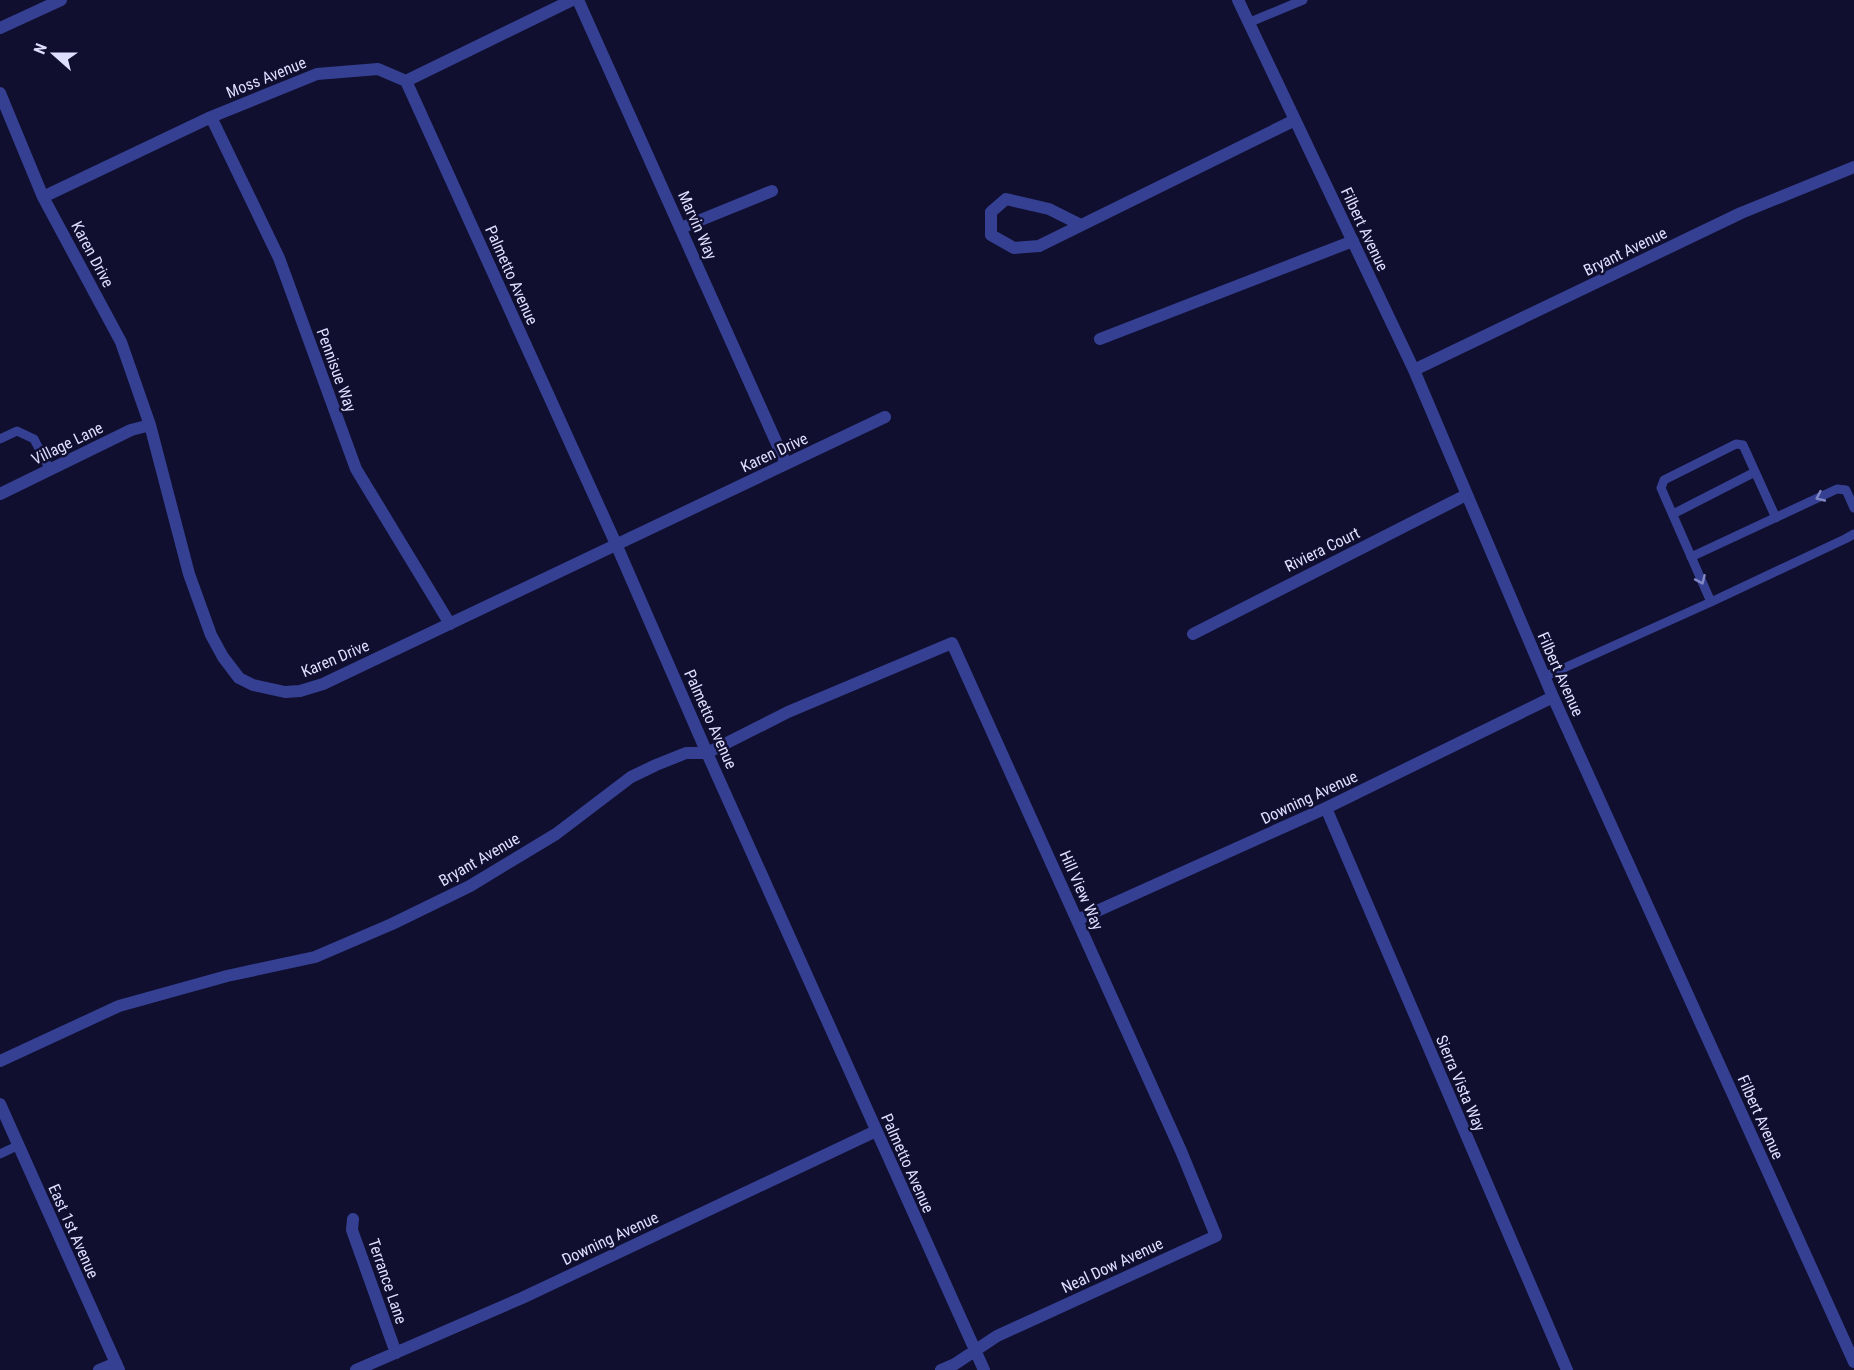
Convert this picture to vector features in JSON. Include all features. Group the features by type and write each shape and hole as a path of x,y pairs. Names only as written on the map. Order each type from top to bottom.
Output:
{"street":[{"path":"0,28 61,0"},
{"path":"406,81 572,0"},
{"name":"Marvin Way","path":"578,0 786,464"},
{"name":"Filbert Avenue","path":"1238,0 1414,370 1544,677 1854,1362"},
{"name":"Moss Avenue","path":"43,197 211,117 317,74 378,69 406,81"},
{"name":"Palmetto Avenue","path":"406,81 616,544 707,753 984,1370"},
{"name":"Karen Drive","path":"0,93 43,197 121,342 150,425 189,574 211,635 223,657 239,678 253,685 285,692 300,691 323,684 885,417"},
{"name":"Pennisue Way","path":"211,117 279,258 356,469 450,624"},
{"path":"1081,225 1049,209 1006,199 991,212 991,235 1014,248 1039,246 1295,120"},
{"name":"Bryant Avenue","path":"1414,370 1741,213 1854,167"},
{"path":"681,228 772,191"},
{"path":"1100,339 1353,241"},
{"name":"Village Lane","path":"0,494 131,430 150,425"},
{"name":"Riviera Court","path":"1193,634 1466,495"},
{"name":"Bryant Avenue","path":"0,1060 119,1006 227,976 315,957 392,924 470,886 556,834 631,777 686,753 707,753 788,712 952,643"},
{"name":"Hill View Way","path":"952,643 1181,1151"},
{"name":"Downing Avenue","path":"1077,920 1326,808 1553,697"},
{"name":"Sierra Vista Way","path":"1326,808 1567,1370"},
{"name":"East 1st Avenue","path":"0,1104 117,1366"},
{"name":"Downing Avenue","path":"356,1370 522,1298 876,1131"},
{"name":"Neal Dow Avenue","path":"941,1370 955,1364 997,1336 1216,1236 1181,1151"},
{"name":"Terrance Lane","path":"353,1219 352,1230 396,1353"},
{"path":"99,1370 117,1366"}],"lane":[{"path":"1248,23 1304,0"},
{"path":"0,439 17,430 34,439 50,470"},
{"path":"1711,602 1661,488 1664,480 1736,444 1743,446 1776,518"},
{"path":"1672,514 1755,472"},
{"path":"1692,557 1837,489 1846,490 1854,508"},
{"path":"1544,677 1711,602 1854,534"},
{"path":"0,1154 18,1146"}]}
